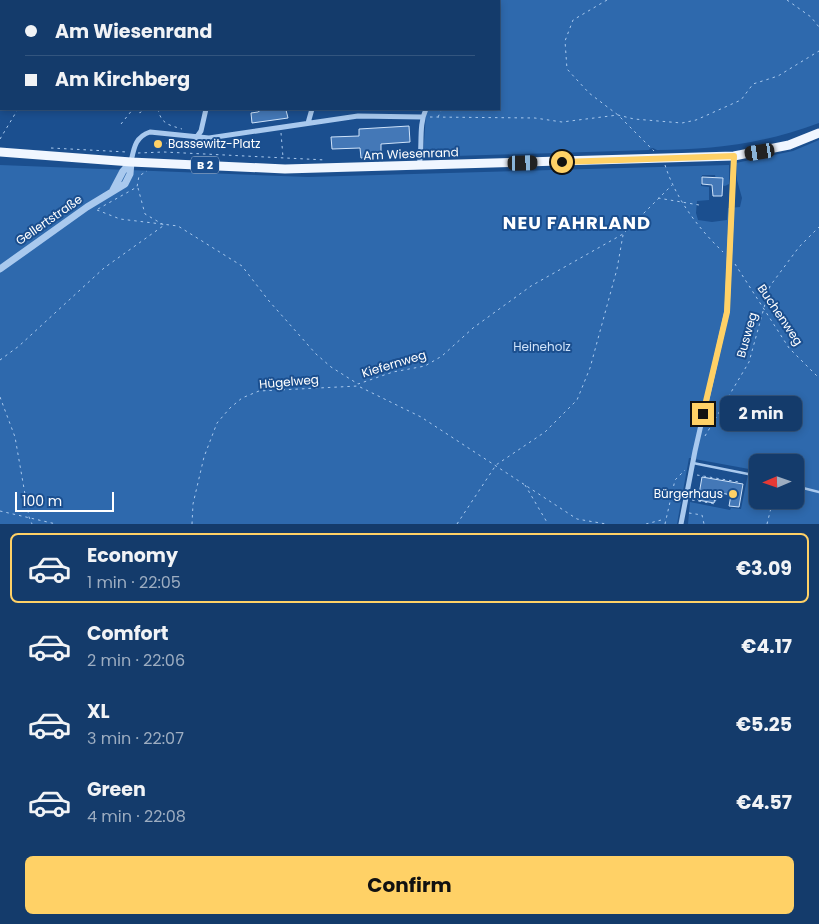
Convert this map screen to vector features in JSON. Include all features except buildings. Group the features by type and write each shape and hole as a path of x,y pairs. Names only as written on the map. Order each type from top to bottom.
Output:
{"main road":[{"name":"Am Wiesenrand","path":"0,152 132,157 285,169 418,166 734,156 789,145 819,133"}],"street":[{"path":"196,138 201,131 206,110"},
{"path":"308,123 312,110"},
{"path":"418,166 421,157 422,117 426,110"},
{"path":"132,157 138,139 150,132 196,138 358,116 422,117"},
{"path":"681,524 727,312 734,156"},
{"name":"Gellertstraße","path":"0,269 112,190 132,157"}],"lane":[{"path":"693,463 749,474"},
{"path":"804,488 819,492"}],"path":[{"path":"607,0 573,20 565,41 567,69 589,93 618,115 663,159"},
{"path":"787,0 811,17 819,27"},
{"path":"422,117 535,118 562,122 618,115 668,123 682,123 696,120 741,100 753,84 778,76 819,50"},
{"path":"0,139 17,110"},
{"path":"121,124 132,110"},
{"path":"158,110 162,121"},
{"path":"438,118 442,110"},
{"path":"281,127 283,157"},
{"path":"160,145 174,141"},
{"path":"45,147 132,157 164,152 334,160"},
{"name":"Buchenweg","path":"663,159 672,185 696,223 741,272 789,348 819,378"},
{"name":"Kiefernweg","path":"96,210 120,219 178,226 242,266 269,301 316,354 331,367 358,384 393,372 425,366 442,356 473,328 531,286 623,234 672,185"},
{"path":"0,360 19,346 104,268 165,225 145,214 137,187"},
{"path":"658,198 699,205"},
{"name":"Busweg","path":"704,437 749,362 770,286 799,247 819,227"},
{"path":"457,524 496,465 545,432 577,400 590,368 617,269 623,234"},
{"name":"Hügelweg","path":"192,524 193,504 204,457 217,423 242,398 259,392 358,386 421,417 496,465"},
{"path":"0,397 15,437 29,517 32,524"},
{"path":"665,524 675,480 693,463"},
{"path":"496,465 585,524"},
{"path":"691,474 739,482 738,484"},
{"path":"525,485 548,524"},
{"path":"686,499 715,504 717,493 729,496"},
{"path":"767,524 771,509"},
{"path":"0,511 56,524"},
{"path":"684,512 702,516 704,524"},
{"path":"646,524 665,519"},
{"path":"582,521 606,524"}],"green space":[{"path":"500,0 819,0 819,123 779,136 739,144 698,149 657,150 653,148 650,150 423,157 426,114 428,110 500,110"},
{"name":"Heineholz","path":"819,140 819,524 688,524 690,502 730,510 731,508 741,509 749,469 689,458 677,524 0,524 0,165 308,177 729,165 729,184 725,186 717,184 715,175 702,175 701,186 709,187 709,200 697,201 696,213 698,220 712,222 727,220 728,208 740,207 742,198 737,180 736,163 793,151"}],"place":[{"name":"Bassewitz-Platz","path":"158,144"},
{"name":"Bürgerhaus","path":"733,494"}],"district":[{"name":"NEU FAHRLAND","path":"577,223"}],"route":[{"path":"562,162 734,156 727,312 703,414"}]}
